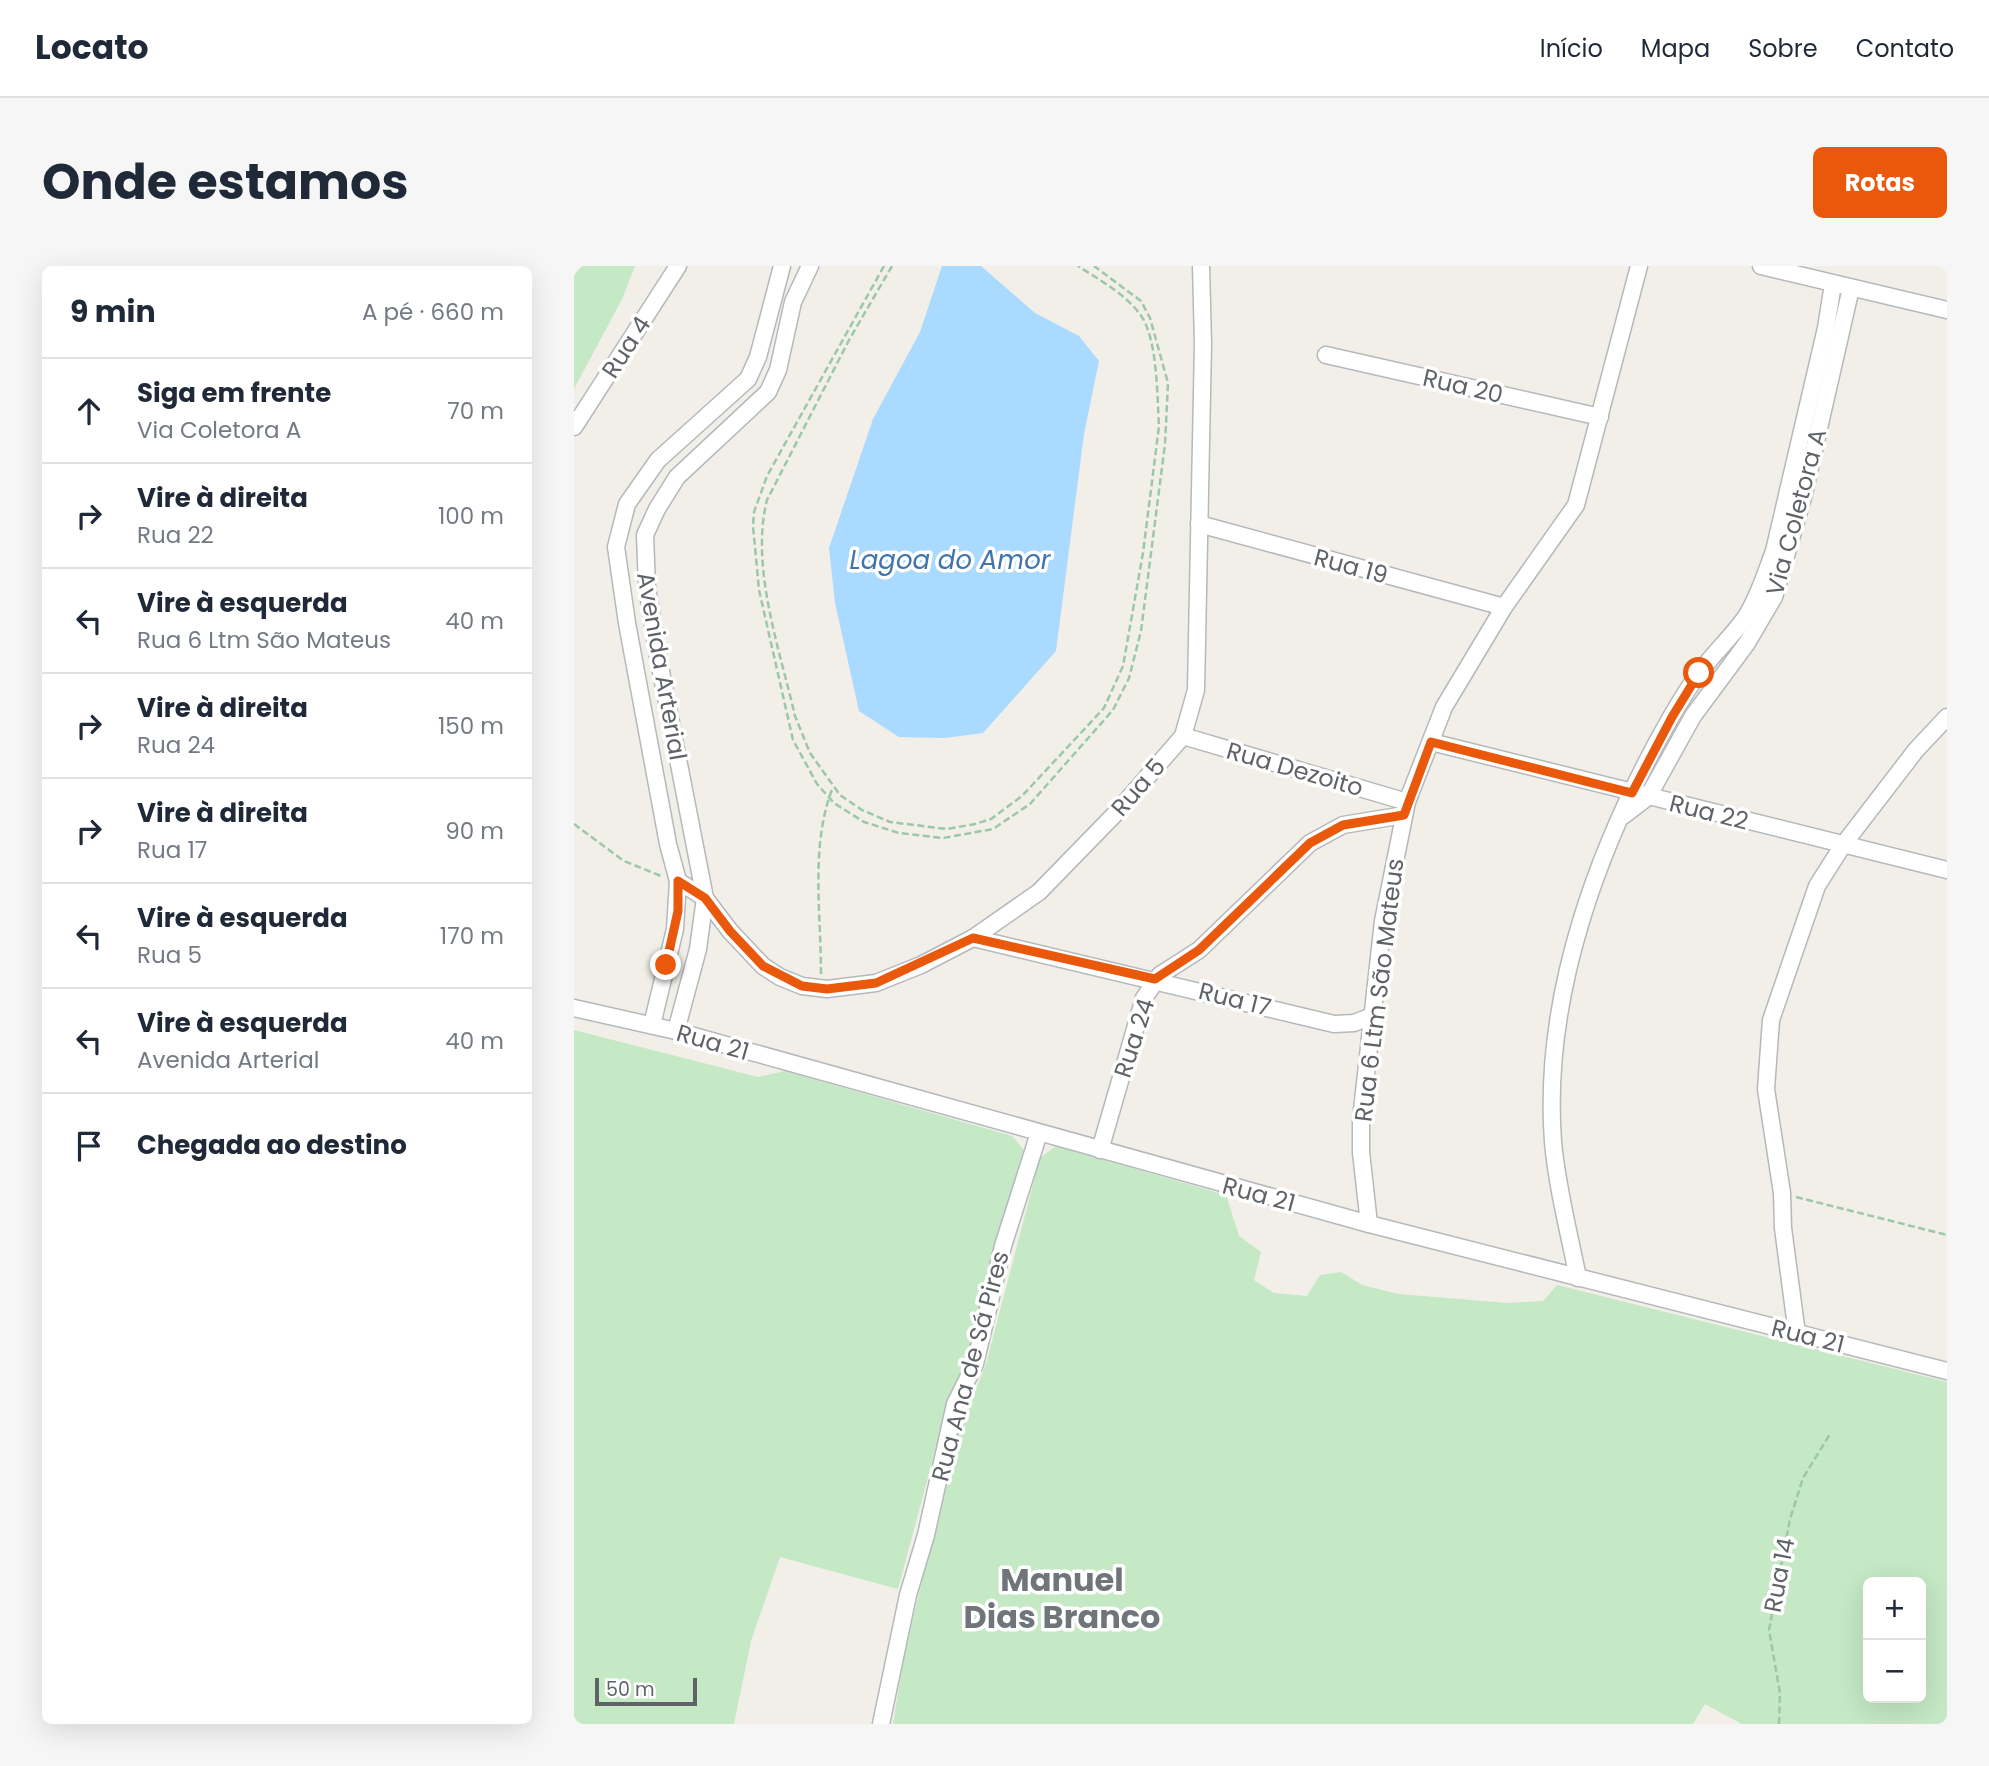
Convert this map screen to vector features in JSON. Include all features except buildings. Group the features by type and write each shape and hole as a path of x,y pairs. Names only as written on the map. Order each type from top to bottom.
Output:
{"street":[{"name":"Rua 4","path":"574,427 678,266"},
{"name":"Avenida Arterial","path":"652,1025 675,929 678,881 668,844 619,579 617,540 627,504 658,460 748,379 758,357 782,266"},
{"name":"Avenida Arterial","path":"676,1031 698,949 705,898 657,651 647,587 645,535 677,477 768,392 778,370 793,302 810,266"},
{"name":"Rua 6 Ltm São Mateus","path":"1369,1224 1360,1133 1385,909 1406,809 1444,707 1504,607 1576,505 1639,266"},
{"path":"1761,266 1947,310"},
{"name":"Rua 5","path":"705,898 730,931 763,966 802,986 822,989 876,983 973,938 1029,899 1057,876 1183,736 1196,690 1199,268"},
{"name":"Via Coletora A","path":"1640,795 1672,717 1699,673 1744,619 1766,573 1774,551 1826,328 1833,284"},
{"name":"Via Coletora A","path":"1578,1278 1555,1161 1554,1066 1564,999 1580,925 1621,817 1640,795 1693,716 1747,643 1774,597 1804,494 1851,288"},
{"name":"Rua 20","path":"1325,355 1600,417"},
{"name":"Rua 19","path":"1199,524 1504,607"},
{"path":"1797,1334 1783,1228 1782,1194 1766,1089 1771,1020 1808,905 1843,845 1916,750 1947,717"},
{"name":"Rua Dezoito","path":"1183,736 1406,809"},
{"name":"Rua 22","path":"1431,742 1947,870"},
{"name":"Rua 24","path":"1100,1150 1144,999 1155,979 1199,950 1310,843 1343,825 1406,809"},
{"path":"678,881 705,898"},
{"name":"Rua 17","path":"973,938 1155,979 1334,1024 1354,1023 1372,1016"},
{"name":"Rua 21","path":"574,1008 676,1031 1369,1224 1947,1371"},
{"name":"Rua Ana de Sá Pires","path":"881,1724 902,1618 926,1535 955,1404 975,1364 1003,1246 1039,1133"}],"path":[{"path":"884,266 767,476 754,512 754,554 759,590 793,740 817,784 829,797 864,822 899,833 943,838 993,829 1030,804 1113,710 1129,678 1140,631 1154,530 1165,444 1168,383 1150,318 1141,300 1094,266"},
{"path":"892,266 784,463 767,500 762,520 762,561 795,716 810,753 833,786 862,810 890,822 947,829 983,822 1022,796 1104,708 1123,666 1159,426 1157,391 1151,344 1141,315 1078,266"},
{"path":"822,989 818,870 822,825 833,786"},
{"path":"574,824 624,861 678,881"},
{"path":"1782,1194 1947,1235"},
{"name":"Rua 14","path":"1779,1724 1780,1693 1769,1630 1790,1519 1803,1478 1830,1434"}],"green space":[{"path":"582,266 635,266 622,299 574,389 574,276"},
{"path":"574,1030 758,1077 785,1071 1012,1136 1024,1150 967,1364 951,1391 898,1589 780,1557 751,1641 734,1724 574,1724"},
{"path":"1056,1146 1226,1195 1239,1236 1261,1252 1254,1280 1274,1293 1307,1296 1320,1275 1341,1272 1362,1285 1398,1294 1508,1303 1543,1301 1557,1285 1947,1382 1947,1724 1742,1724 1705,1704 1693,1724 893,1724 904,1656 957,1435 986,1364 1040,1158"}],"water":[{"name":"Lagoa do Amor","path":"942,266 981,266 1035,313 1079,336 1099,361 1084,434 1056,651 983,733 945,738 899,737 859,711 835,603 829,548 873,419 920,332"}],"district":[{"name":"Manuel Dias Branco","path":"1062,1598"}],"route":[{"path":"666,965 678,911 678,881 705,898 730,931 763,966 802,986 854,988 876,983 920,965 973,938 1155,979 1199,950 1310,843 1343,825 1404,815 1431,742 1632,793 1672,717 1699,673"}]}
